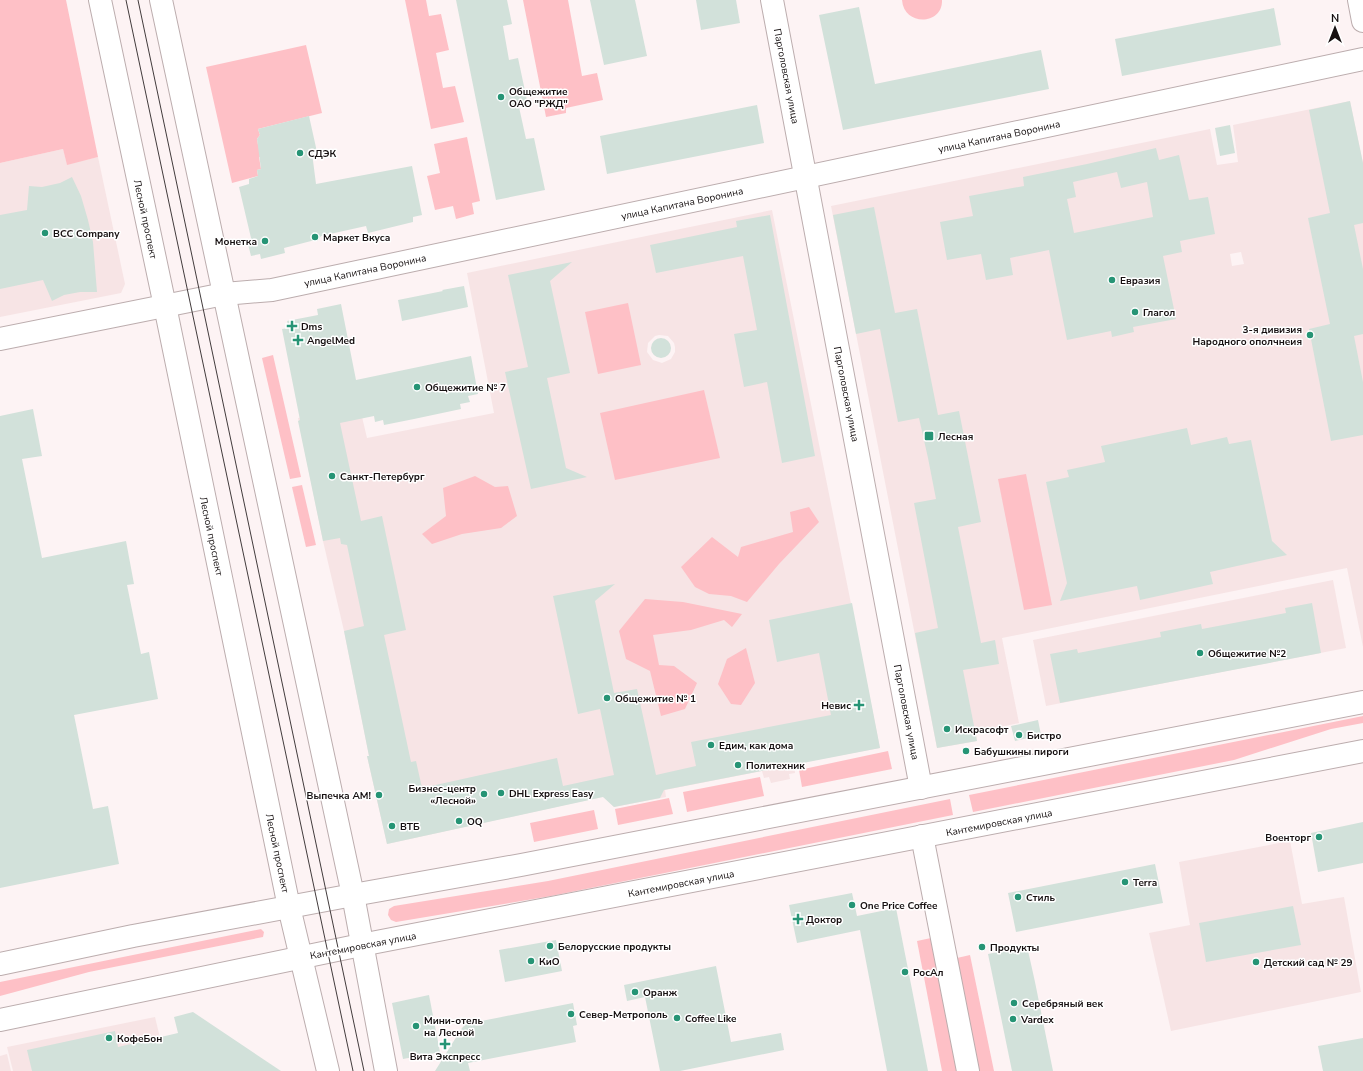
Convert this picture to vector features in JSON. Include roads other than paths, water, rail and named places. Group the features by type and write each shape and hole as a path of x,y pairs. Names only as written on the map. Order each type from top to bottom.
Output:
{"main road":[{"name":"Лесной проспект","path":"100,0 165,306 289,907 328,1071"},
{"path":"161,0 353,895 361,945 386,1071"},
{"name":"Парголовская улица","path":"772,0 921,788"},
{"path":"1359,0 1363,21"},
{"name":"улица Капитана Воронина","path":"0,339 224,294 272,290 1363,59"},
{"path":"0,964 133,936 522,865 1363,702"},
{"name":"Кантемировская улица","path":"0,1020 300,957 1363,751"},
{"path":"922,836 968,1071"}],"tram line":[{"path":"126,0 353,1071"},
{"path":"138,0 364,1071"}],"place":[{"name":"Общежитие ОАО \"РЖД\"","path":"501,97"},
{"name":"СДЭК","path":"300,153"},
{"name":"BCC Company","path":"45,233"},
{"name":"Маркет Вкуса","path":"315,237"},
{"name":"Монетка","path":"265,241"},
{"name":"Евразия","path":"1112,280"},
{"name":"Глагол","path":"1135,312"},
{"name":"Dms","path":"292,326"},
{"name":"3-я дивизия Народного ополчнеия","path":"1310,335"},
{"name":"AngelMed","path":"298,340"},
{"name":"Общежитие № 7","path":"417,387"},
{"name":"Лесная","path":"929,436"},
{"name":"Санкт-Петербург","path":"332,476"},
{"name":"Общежитие №2","path":"1200,653"},
{"name":"Общежитие № 1","path":"607,698"},
{"name":"Невис","path":"859,705"},
{"name":"Искрасофт","path":"947,729"},
{"name":"Бистро","path":"1019,735"},
{"name":"Едим, как дома","path":"711,745"},
{"name":"Бабушкины пироги","path":"966,751"},
{"name":"Политехник","path":"738,765"},
{"name":"DHL Express Easy","path":"501,793"},
{"name":"Бизнес-центр «Лесной»","path":"484,794"},
{"name":"Выпечка АМ!","path":"379,795"},
{"name":"OQ","path":"459,821"},
{"name":"ВТБ","path":"392,826"},
{"name":"Военторг","path":"1319,837"},
{"name":"Terra","path":"1125,882"},
{"name":"Стиль","path":"1018,897"},
{"name":"One Price Coffee","path":"852,905"},
{"name":"Доктор","path":"798,919"},
{"name":"Белорусские продукты","path":"550,946"},
{"name":"Продукты","path":"982,947"},
{"name":"КиО","path":"531,961"},
{"name":"Детский сад № 29","path":"1256,962"},
{"name":"РосАл","path":"905,972"},
{"name":"Оранж","path":"635,992"},
{"name":"Серебряный век","path":"1014,1003"},
{"name":"Север-Метрополь","path":"571,1014"},
{"name":"Coffee Like","path":"677,1018"},
{"name":"Vardex","path":"1013,1019"},
{"name":"Мини-отель на Лесной","path":"416,1026"},
{"name":"КофеБон","path":"109,1038"},
{"name":"Вита Экспресс","path":"445,1044"}]}
